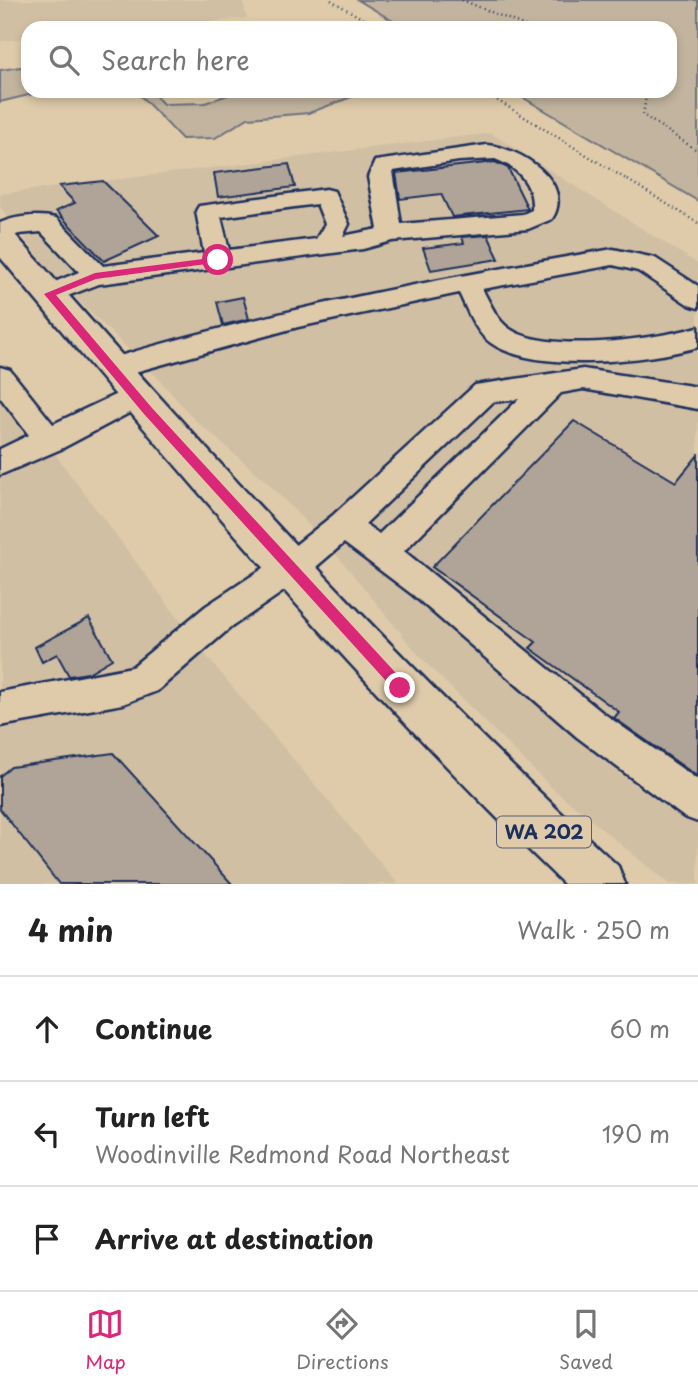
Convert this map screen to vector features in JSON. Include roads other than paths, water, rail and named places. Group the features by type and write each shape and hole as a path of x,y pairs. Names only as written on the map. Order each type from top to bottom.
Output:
{"main road":[{"name":"WA 202","path":"0,235 136,396 291,568 453,742 528,818 600,884"}],"lane":[{"path":"49,294 95,276 363,241 391,233 528,221 543,214 546,201 538,182 527,167 514,158 493,151 383,166 380,177 391,233"},
{"path":"218,260 208,211 326,196 337,223 325,246"},
{"path":"0,235 15,226 47,224 95,276"},
{"path":"113,368 196,341 379,298 613,257 646,264 698,299"},
{"path":"466,282 485,318 499,335 520,347 545,352 610,351 698,337"},
{"path":"0,377 50,441"},
{"path":"0,709 123,687 144,679 218,617 291,568 343,525 485,393 583,379 698,398"},
{"path":"381,553 553,383"},
{"path":"0,463 50,441 136,396"},
{"path":"343,525 425,585 590,725 698,803"}]}
